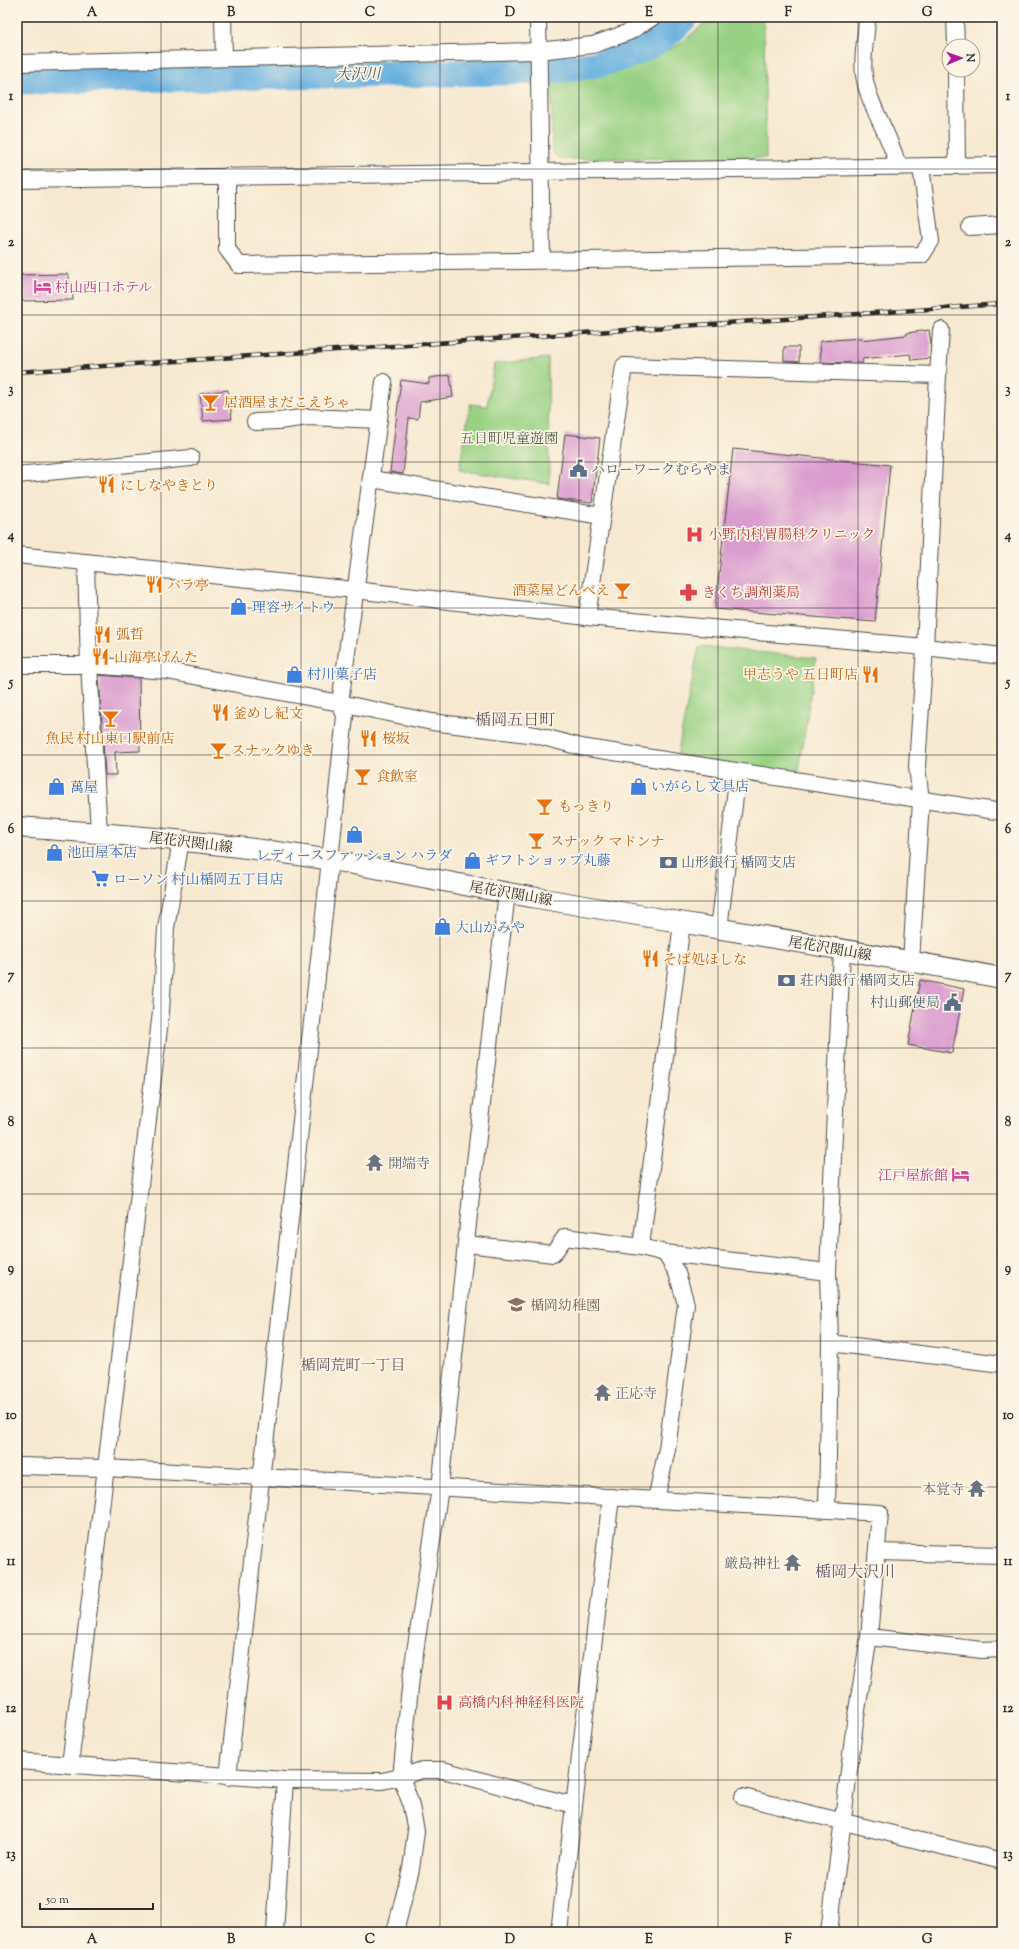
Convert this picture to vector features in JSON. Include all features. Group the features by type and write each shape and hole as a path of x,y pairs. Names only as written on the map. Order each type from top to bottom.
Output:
{"main road":[{"name":"尾花沢関山線","path":"17,827 98,832 181,840 330,860 507,893 682,923 720,928 1002,978"}],"street":[{"path":"223,17 224,58"},
{"path":"538,17 542,260"},
{"path":"17,63 224,58 538,57 593,45 629,25 653,17"},
{"path":"867,17 864,74 870,97 895,150 898,167"},
{"path":"955,17 956,38"},
{"path":"956,78 957,166"},
{"path":"17,180 1002,165"},
{"path":"227,176 227,249 239,265 922,255 930,241 921,167"},
{"path":"970,226 1002,225"},
{"path":"911,961 921,801 917,766 925,647 941,330"},
{"path":"587,617 624,366 938,375"},
{"path":"228,1777 260,1477 330,860 344,716 340,703 384,382"},
{"path":"255,422 280,422 308,417 379,420"},
{"path":"17,475 192,458"},
{"path":"371,479 602,516"},
{"path":"17,555 355,590 587,617 925,647 1002,656"},
{"path":"86,562 89,665 98,832"},
{"path":"17,665 89,665 167,671 340,703 432,722 536,735 581,747 921,801 1002,812"},
{"path":"720,928 738,772"},
{"path":"70,1765 161,1012 166,928 181,840"},
{"path":"395,1932 411,1869 416,1831 410,1801 401,1777 411,1678 440,1488 507,893"},
{"path":"641,1247 682,923"},
{"path":"827,1510 830,1343 828,1272 842,950"},
{"path":"467,1244 553,1254 565,1237 641,1247 665,1253 828,1272"},
{"path":"656,1500 668,1441 686,1304 677,1273 665,1253"},
{"path":"830,1343 1002,1364"},
{"path":"17,1466 106,1468 880,1513 869,1637 856,1722 829,1932"},
{"path":"559,1932 611,1497"},
{"path":"877,1552 1002,1555"},
{"path":"869,1637 982,1650 1002,1649"},
{"path":"17,1761 285,1780 382,1781 422,1770 443,1770 537,1796 574,1804"},
{"path":"275,1932 285,1780"},
{"path":"743,1797 843,1820 1002,1861"}],"green space":[{"path":"710,17 764,17 766,158 560,159 552,152 552,81 588,78 638,64 670,49 684,40"},
{"name":"五日町児童遊園","path":"548,358 549,484 459,470 470,404 487,406 494,364"},
{"path":"699,646 816,658 798,777 677,755"}],"building":[{"path":"69,274 69,286 72,286 73,300 17,301 17,275"},
{"path":"929,330 931,343 930,358 911,360 910,354 862,359 863,363 821,362 820,341 861,338 861,340 907,335 907,333"},
{"path":"784,347 799,347 799,362 784,361"},
{"path":"450,375 453,397 420,402 418,419 409,418 403,474 390,472 401,380 429,384 429,378"},
{"path":"228,390 232,419 203,421 200,394"},
{"path":"565,434 600,438 592,503 557,499"},
{"path":"733,449 890,465 875,622 715,609"},
{"path":"99,675 139,678 140,751 115,752 116,775 105,775"},
{"path":"920,980 964,989 952,1053 908,1045"}],"waterway":[{"name":"大沢川","path":"17,81 542,71 582,67 619,59 654,43 670,32 685,17"}],"railway":[{"path":"17,372 1002,304"}],"place":[{"name":"村山西口ホテル","path":"42,287"},
{"name":"居酒屋まだこえちゃ","path":"211,402"},
{"name":"ハローワークむらやま","path":"578,469"},
{"name":"にしなやきとり","path":"107,485"},
{"name":"小野内科胃腸科クリニック","path":"695,534"},
{"name":"バラ亭","path":"154,585"},
{"name":"酒菜屋どんべえ","path":"623,590"},
{"name":"きくち調剤薬局","path":"689,592"},
{"name":"理容サイトウ","path":"239,607"},
{"name":"弧哲","path":"103,634"},
{"name":"山海亭げんた","path":"101,657"},
{"name":"村川菓子店","path":"294,674"},
{"name":"甲志うや 五日町店","path":"871,674"},
{"name":"釜めし紀文","path":"220,713"},
{"name":"魚民 村山東口駅前店","path":"110,718"},
{"name":"桜坂","path":"369,738"},
{"name":"スナックゆき","path":"218,750"},
{"name":"食飲室","path":"363,776"},
{"name":"いがらし文具店","path":"638,786"},
{"name":"萬屋","path":"57,787"},
{"name":"もっきり","path":"545,806"},
{"name":"レディースファッション ハラダ","path":"354,835"},
{"name":"スナック マドンナ","path":"537,841"},
{"name":"池田屋本店","path":"54,852"},
{"name":"ギフトショップ丸藤","path":"472,860"},
{"name":"山形銀行 楯岡支店","path":"668,862"},
{"name":"ローソン 村山楯岡五丁目店","path":"100,879"},
{"name":"大山かみや","path":"442,927"},
{"name":"そば処ほしな","path":"650,959"},
{"name":"荘内銀行 楯岡支店","path":"787,980"},
{"name":"村山郵便局","path":"953,1002"},
{"name":"開端寺","path":"375,1163"},
{"name":"江戸屋旅館","path":"961,1175"},
{"name":"楯岡幼稚園","path":"517,1305"},
{"name":"正応寺","path":"602,1393"},
{"name":"本覚寺","path":"977,1489"},
{"name":"厳島神社","path":"793,1563"},
{"name":"高橋内科神経科医院","path":"445,1702"}],"district":[{"name":"楯岡五日町","path":"515,719"},
{"name":"楯岡荒町一丁目","path":"353,1365"},
{"name":"楯岡大沢川","path":"855,1571"}]}
